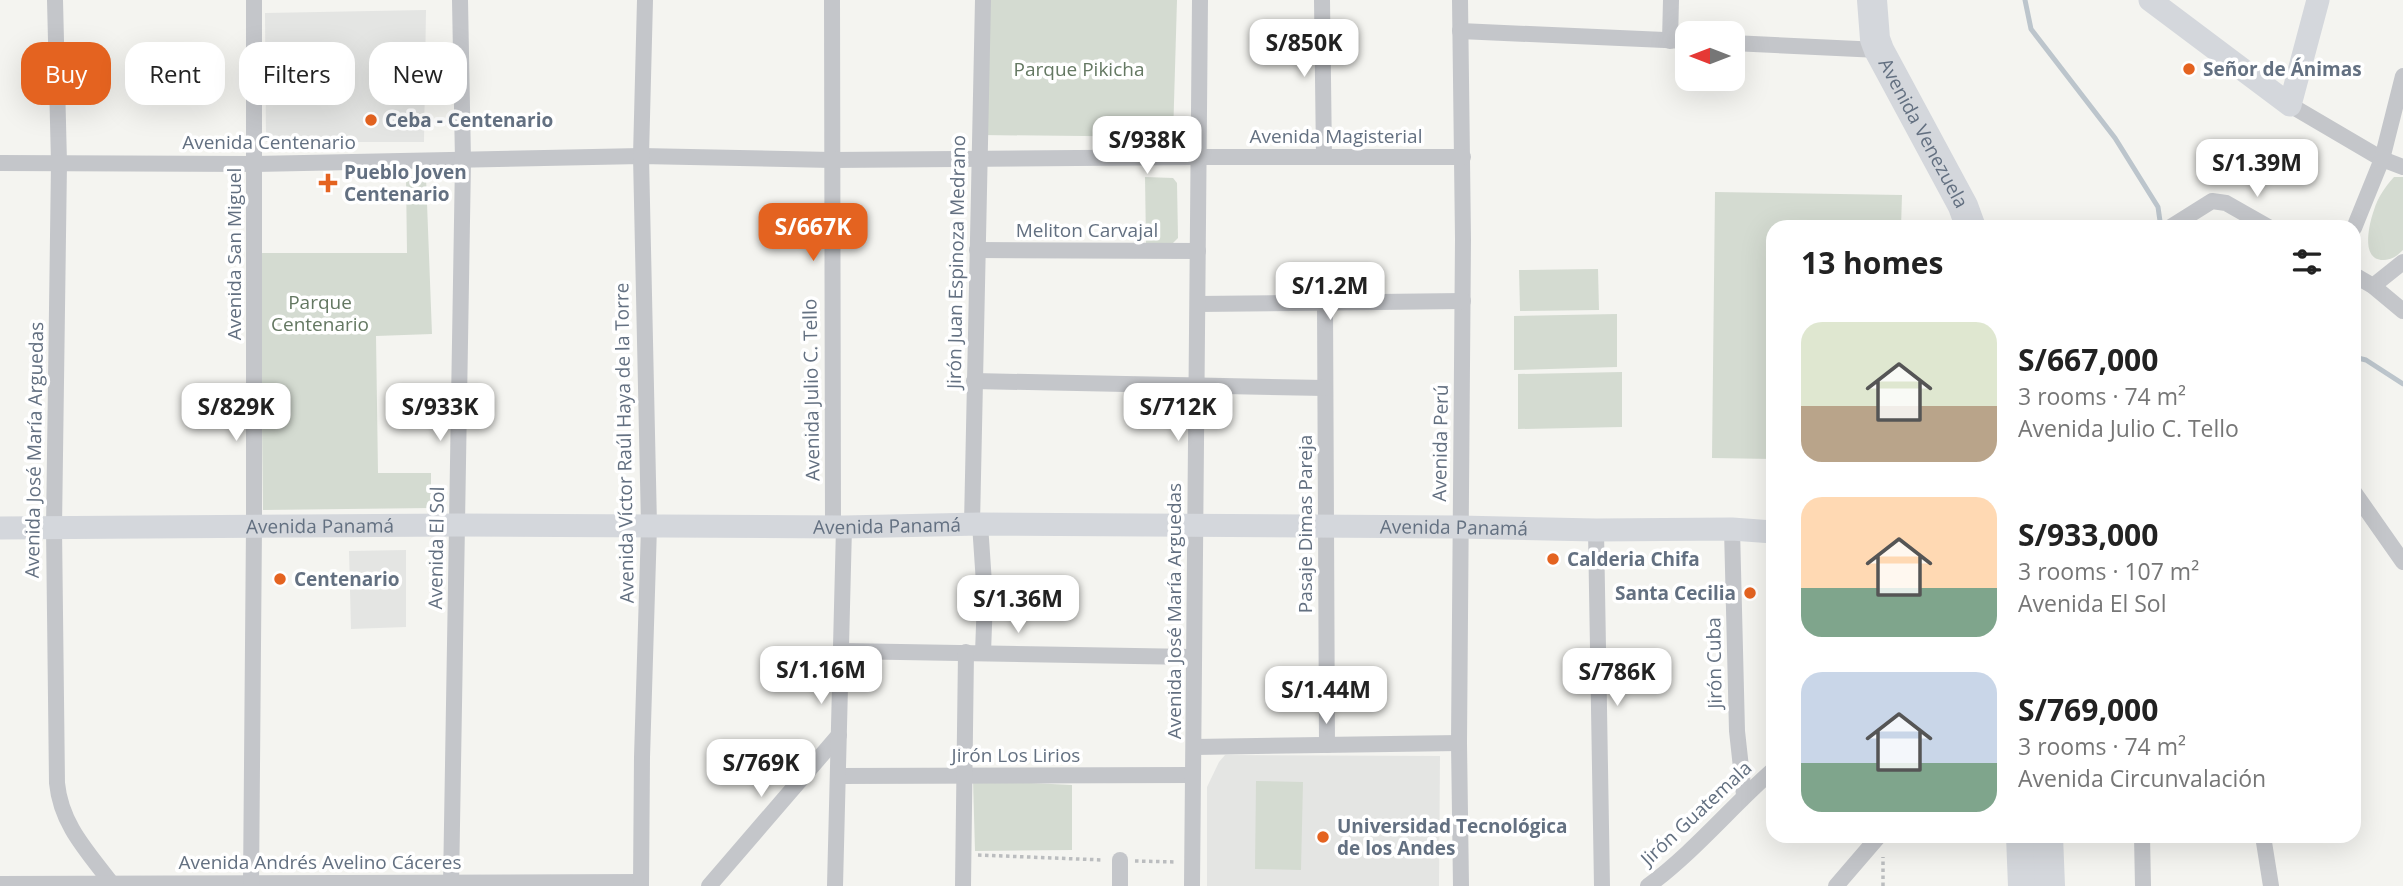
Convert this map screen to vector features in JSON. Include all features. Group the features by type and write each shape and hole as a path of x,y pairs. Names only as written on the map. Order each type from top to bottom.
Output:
{"highway":[{"name":"Avenida Venezuela","path":"1871,0 1877,44 1968,220"},
{"name":"Avenida Venezuela","path":"1877,44 1880,9 1885,0"},
{"path":"2021,843 2023,886"},
{"path":"2048,843 2050,886"}],"street":[{"name":"Avenida José María Arguedas","path":"55,0 59,163 54,642 59,804 67,823 112,884"},
{"name":"Avenida San Miguel","path":"251,885 254,0"},
{"name":"Avenida El Sol","path":"451,884 463,161 460,0"},
{"name":"Avenida Víctor Raúl Haya de la Torre","path":"641,884 649,526 641,156 645,0"},
{"name":"Avenida Julio C. Tello","path":"832,0 832,160 842,651 835,886"},
{"name":"Jirón Juan Espinoza Medrano","path":"983,0 974,381 976,524 985,598 983,653"},
{"name":"Avenida José María Arguedas","path":"1192,886 1200,0"},
{"path":"1322,0 1324,157"},
{"name":"Avenida Perú","path":"1460,0 1463,157 1459,743 1461,886"},
{"path":"1670,41 1671,0"},
{"path":"2150,0 2290,105 2382,159 2403,167"},
{"path":"2290,105 2318,0"},
{"path":"1460,31 1675,41"},
{"path":"1745,43 1877,44"},
{"path":"2357,220 2382,159 2403,76"},
{"name":"Avenida Centenario","path":"0,163 255,164 641,156 832,160"},
{"name":"Avenida Magisterial","path":"832,160 1463,157"},
{"path":"2181,220 2212,201 2219,201 2255,220"},
{"name":"Meliton Carvajal","path":"977,250 1198,251"},
{"path":"2373,286 2403,262"},
{"path":"2361,279 2403,311"},
{"path":"1198,304 1463,301"},
{"name":"Pasaje Dimas Pareja","path":"1325,304 1327,745"},
{"path":"974,381 1325,388"},
{"path":"2361,502 2403,562"},
{"name":"Avenida Panamá","path":"0,528 458,524 839,527 976,524 1732,529 1766,531"},
{"name":"Jirón Cuba","path":"1732,529 1737,731 1744,795"},
{"path":"1596,530 1602,886"},
{"path":"842,651 1194,657"},
{"path":"963,886 966,652"},
{"path":"709,886 839,735"},
{"path":"1194,747 1459,743"},
{"name":"Jirón Los Lirios","path":"838,776 1193,775"},
{"name":"Jirón Guatemala","path":"1648,886 1678,863 1766,776"},
{"path":"1836,886 1881,843"},
{"path":"2141,843 2143,886"},
{"path":"2264,843 2271,886"},
{"path":"1120,860 1120,886"},
{"name":"Avenida Andrés Avelino Cáceres","path":"0,884 641,884"}],"path":[{"path":"1881,843 1882,886"},
{"path":"964,855 1193,863"}],"shaded area":[{"path":"426,10 426,42 369,42 369,105 425,105 424,142 266,142 266,105 355,105 355,42 265,42 265,13"},
{"path":"406,550 406,627 351,629 349,551"},
{"name":"Universidad Tecnológica de los Andes","path":"1225,755 1440,756 1439,886 1207,886 1207,787"}],"green space":[{"name":"Parque Pikicha","path":"987,0 1177,0 1173,137 981,135"},
{"name":"Parque Centenario","path":"406,177 426,177 432,334 376,336 378,473 431,473 431,508 263,510 260,253 407,253"},
{"path":"1145,177 1173,178 1177,183 1178,238 1173,243 1146,244"},
{"path":"2394,177 2403,177 2403,250 2390,259 2376,259 2368,241 2372,216 2385,188"},
{"path":"1715,192 1902,195 1901,220 1766,220 1766,459 1712,458"},
{"path":"1598,269 1599,310 1520,311 1519,270"},
{"path":"1617,314 1617,367 1514,370 1514,316"},
{"path":"1622,372 1622,427 1518,429 1518,374"},
{"path":"973,780 1072,785 1072,850 975,851"},
{"path":"1256,781 1303,782 1301,870 1255,869"}],"waterway":[{"path":"2025,0 2031,29 2115,138 2158,207 2160,220"},
{"path":"2361,359 2403,384"}],"place":[{"name":"Señor de Ánimas","path":"2189,69"},
{"name":"Ceba - Centenario","path":"371,120"},
{"name":"Pueblo Joven Centenario","path":"328,183"},
{"name":"Calderia Chifa","path":"1553,559"},
{"name":"Centenario","path":"280,579"},
{"name":"Santa Cecilia","path":"1750,593"},
{"name":"Universidad Tecnológica de los Andes","path":"1323,837"}]}
